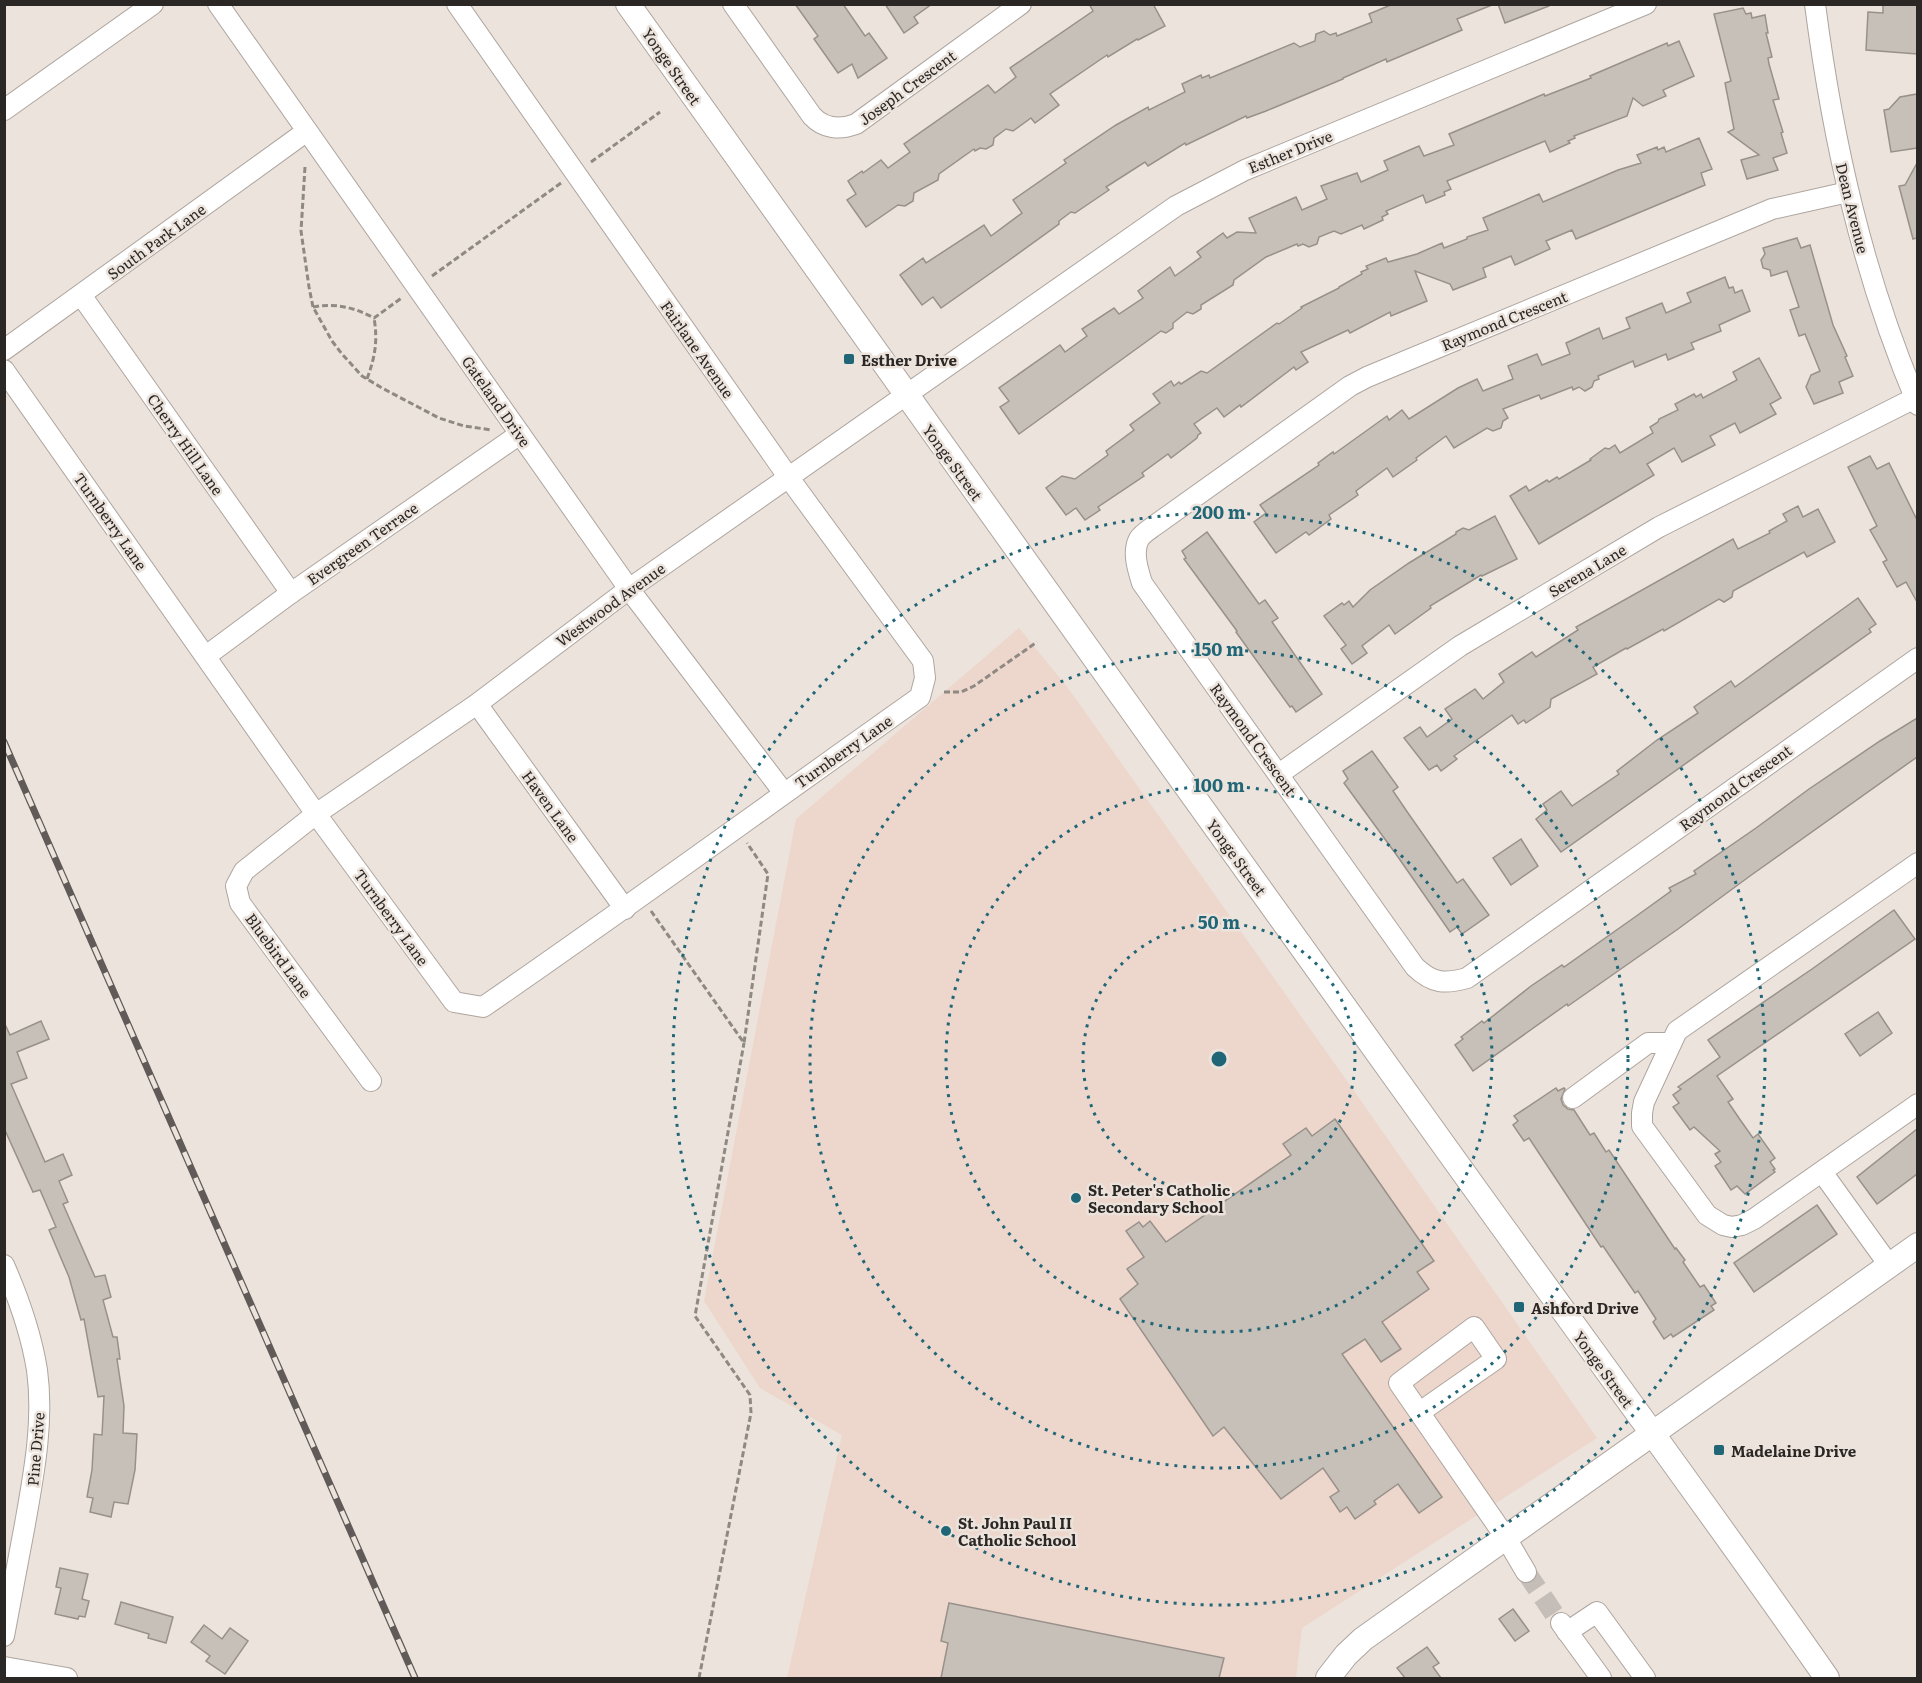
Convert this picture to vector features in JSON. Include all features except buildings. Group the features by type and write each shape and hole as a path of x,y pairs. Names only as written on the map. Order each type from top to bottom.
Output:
{"main road":[{"name":"Yonge Street","path":"628,4 1652,1434 1733,1543 1827,1678"},
{"path":"1328,1678 1346,1655 1364,1639 1917,1245"}],"street":[{"path":"4,110 153,4"},
{"name":"Gateland Drive","path":"218,4 629,589 784,793"},
{"name":"Fairlane Avenue","path":"456,4 789,478 923,661 925,678 920,697"},
{"name":"Joseph Crescent","path":"733,4 812,116 818,123 835,128 856,124 1021,4"},
{"name":"Esther Drive","path":"906,395 1158,217 1194,195 1245,170 1599,13 1646,4"},
{"name":"Dean Avenue","path":"1815,4 1828,95 1848,192 1870,271 1916,402"},
{"name":"South Park Lane","path":"4,350 307,131"},
{"name":"Raymond Crescent","path":"1848,192 1772,209 1350,386 1154,526 1139,539 1136,554 1137,569 1142,583 1415,967 1432,980 1442,982 1467,978 1917,658"},
{"name":"Cherry Hill Lane","path":"81,295 291,593"},
{"name":"Turnberry Lane","path":"4,370 316,814 454,1002 483,1007 625,909 920,697"},
{"name":"Westwood Avenue","path":"316,814 477,704 629,589 906,395"},
{"name":"Serena Lane","path":"1279,774 1460,646 1649,533 1916,402"},
{"name":"Evergreen Terrace","path":"206,656 291,593 520,434"},
{"name":"Haven Lane","path":"477,704 625,909"},
{"name":"Bluebird Lane","path":"316,814 244,871 236,886 240,903 371,1081"},
{"path":"1917,863 1677,1031 1644,1102 1642,1126 1707,1215 1723,1225 1732,1227 1754,1219 1917,1104"},
{"path":"1573,1098 1648,1043 1671,1043"},
{"path":"1822,1172 1889,1265"},
{"name":"Pine Drive","path":"4,1265 20,1303 31,1338 39,1401 36,1460 4,1636"},
{"path":"1420,1412 1496,1359 1474,1327 1399,1383 1506,1538 1526,1572"},
{"path":"1601,1678 1563,1626 1597,1612 1645,1678"},
{"path":"4,1667 67,1678"}],"path":[{"path":"374,318 660,112"},
{"path":"305,167 301,231 313,307 342,354 367,379 440,418 464,426 492,430"},
{"path":"313,307 328,304 344,306 362,311 374,318 377,333 376,346 367,379"},
{"path":"944,692 961,692 974,686 1037,642"},
{"path":"699,1678 751,1413 750,1395 695,1316 744,1043 768,874 751,849"},
{"path":"656,917 744,1043"}],"shaded area":[{"name":"St. Peter's Catholic Secondary School","path":"1019,628 1068,688 1597,1438 1302,1628 1296,1678 787,1678 842,1435 760,1388 704,1301 796,819"}],"tunnel":[{"path":"1526,1572 1559,1621"}],"railway":[{"path":"4,742 415,1678"}],"place":[{"name":"Esther Drive","path":"849,359"},
{"name":"St. Peter's Catholic Secondary School","path":"1076,1198"},
{"name":"Ashford Drive","path":"1519,1307"},
{"name":"Madelaine Drive","path":"1719,1450"},
{"name":"St. John Paul II Catholic School","path":"946,1531"}]}
